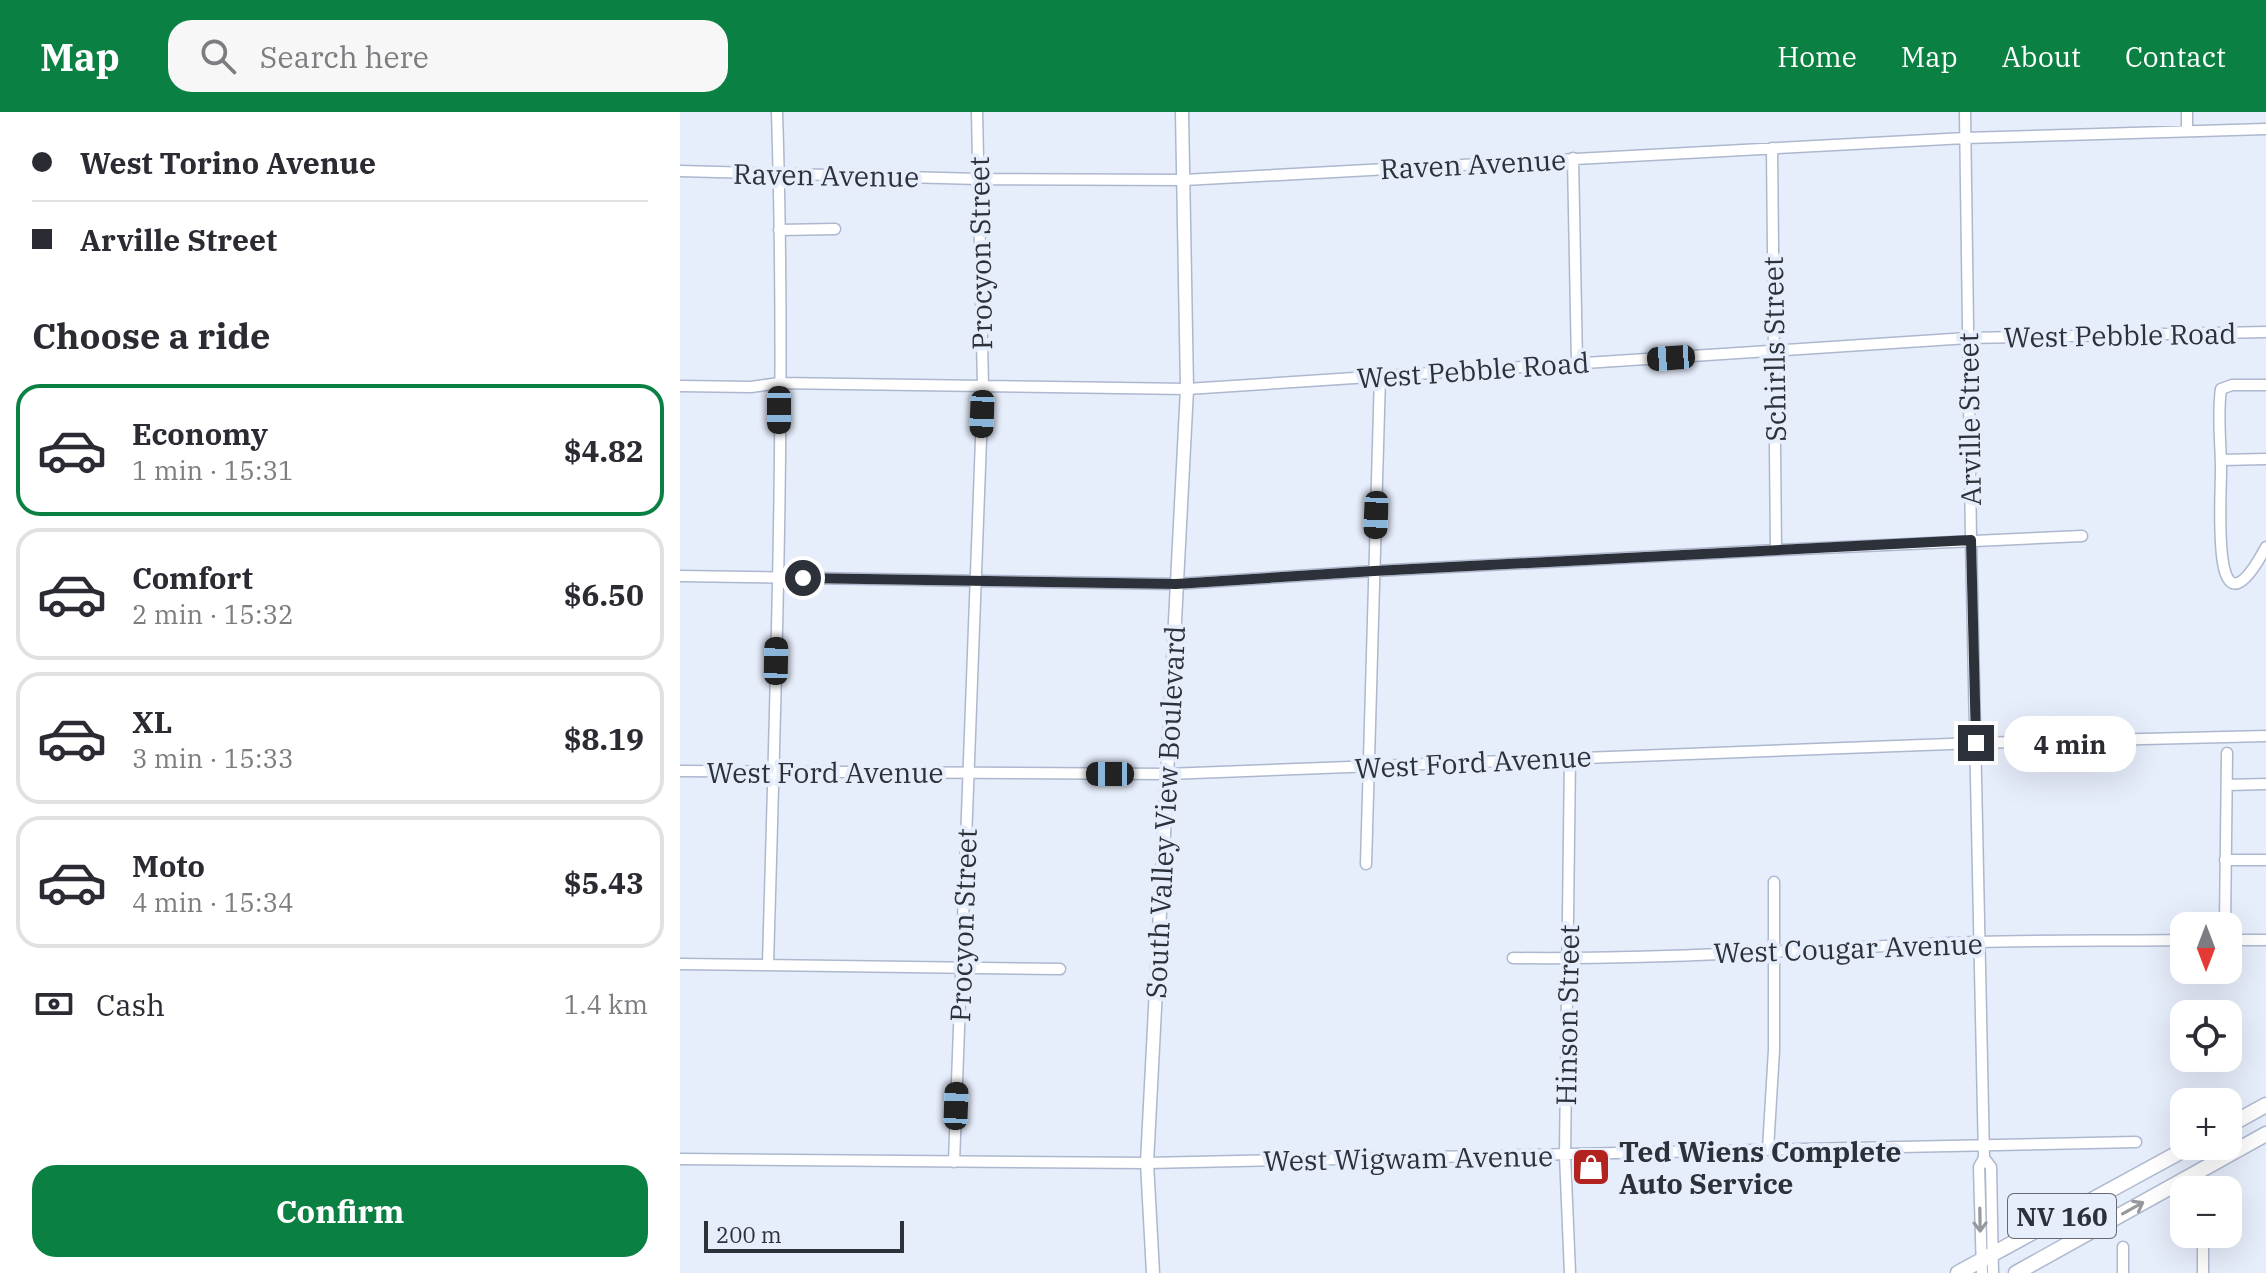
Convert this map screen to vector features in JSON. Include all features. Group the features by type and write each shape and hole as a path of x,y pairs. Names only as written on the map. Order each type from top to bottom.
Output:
{"highway":[{"path":"2242,1118 2266,1105"},
{"name":"NV 160","path":"2016,1273 2266,1134"},
{"name":"NV 160","path":"1958,1273 1985,1262 2170,1158"}],"main road":[{"name":"South Valley View Boulevard","path":"1153,1273 1147,1163 1187,389 1182,112"}],"street":[{"path":"768,964 778,578 777,112"},
{"name":"Procyon Street","path":"954,1162 983,386 977,112"},
{"name":"Arville Street","path":"1965,112 1984,1158 1991,1167 1985,1262 1993,1273"},
{"path":"2187,112 2187,130"},
{"name":"Raven Avenue","path":"680,171 979,179 1184,180 1965,138 2266,129"},
{"name":"Schirlls Street","path":"1772,148 1776,550"},
{"path":"1573,158 1577,364"},
{"path":"779,230 835,229"},
{"name":"West Pebble Road","path":"680,386 751,387 779,383 1187,389 1968,338 2266,332"},
{"path":"1366,864 1380,376"},
{"path":"2266,385 2232,385 2221,389 2218,410 2220,551 2225,576 2232,583 2245,580 2266,547"},
{"path":"2221,460 2266,459"},
{"path":"680,576 1176,584 1374,571 2082,536"},
{"name":"West Ford Avenue","path":"680,771 1167,774 1570,757 2266,736"},
{"path":"2225,912 2227,753"},
{"name":"Hinson Street","path":"1570,757 1565,1155 1570,1273"},
{"path":"2227,785 2266,784"},
{"path":"2225,860 2266,860"},
{"path":"1768,1149 1774,1050 1774,882"},
{"name":"West Cougar Avenue","path":"1513,958 1773,952 1979,942 2170,940"},
{"path":"2242,940 2266,940"},
{"path":"680,964 1060,969"},
{"name":"West Wigwam Avenue","path":"680,1159 1147,1163 2136,1142"},
{"path":"2123,1247 2123,1273"},
{"path":"2203,1248 2203,1273"}],"place":[{"name":"Ted Wiens Complete Auto Service","path":"1591,1167"}],"route":[{"path":"803,578 1176,584 1971,540 1976,743"}]}
